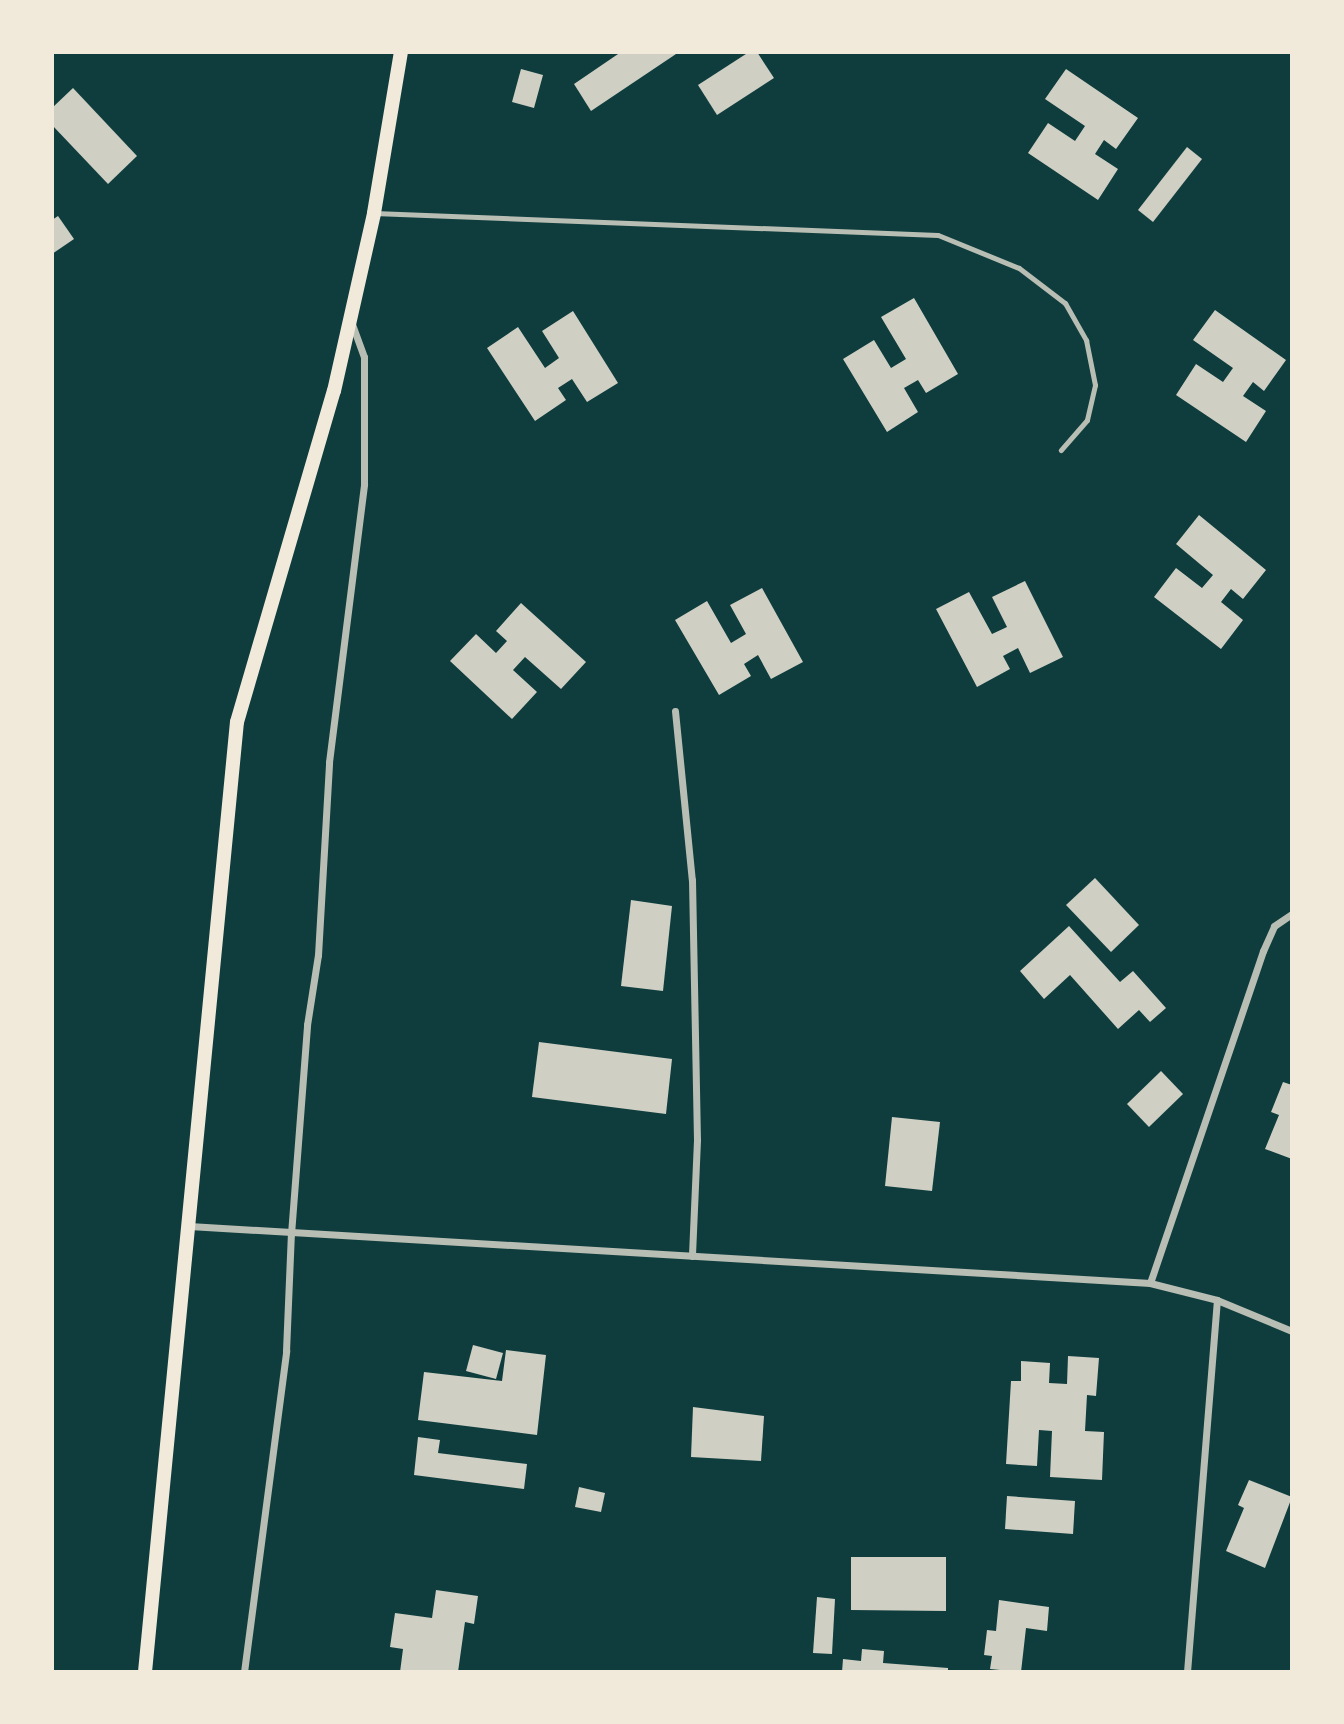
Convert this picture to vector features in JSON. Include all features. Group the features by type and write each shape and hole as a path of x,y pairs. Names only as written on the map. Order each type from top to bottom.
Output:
{"main road":[{"path":"145,1671 237,722 334,391 374,213 401,52"}],"street":[{"path":"244,1671 286,1351 291,1234 307,1025 318,955 330,750 364,484 364,358 351,320"},
{"path":"675,712 692,880 697,1140 692,1256"},
{"path":"1150,1283 1263,951 1274,926 1292,914"},
{"path":"189,1226 1150,1283 1217,1300 1292,1331"},
{"path":"1187,1671 1217,1300"}],"lane":[{"path":"374,213 938,235 1019,268 1065,303 1086,340 1095,385 1087,421 1061,450"}],"building":[{"path":"621,52 679,52 591,111 574,84"},
{"path":"749,52 757,52 774,78 717,115 698,85"},
{"path":"521,69 543,75 534,108 512,102"},
{"path":"1066,69 1138,118 1116,149 1104,140 1095,154 1118,169 1098,200 1028,153 1048,123 1075,141 1085,126 1045,99"},
{"path":"73,88 137,156 108,184 52,125 52,108"},
{"path":"1187,147 1202,159 1153,222 1138,210"},
{"path":"58,216 74,239 52,254 52,220"},
{"path":"914,298 958,374 926,393 918,380 904,388 918,412 887,432 843,359 874,340 891,368 906,359 881,317"},
{"path":"1215,310 1286,360 1264,391 1253,382 1243,396 1266,411 1246,442 1176,395 1196,364 1223,382 1233,368 1193,340"},
{"path":"573,311 618,383 587,402 572,379 558,388 566,400 535,421 487,348 518,327 545,368 559,358 542,331"},
{"path":"1199,515 1266,570 1243,599 1231,589 1221,602 1243,620 1221,649 1154,597 1176,568 1202,588 1213,575 1176,544"},
{"path":"1025,581 1063,657 1030,673 1018,648 1003,656 1010,669 977,687 936,609 969,592 992,634 1007,627 992,597"},
{"path":"762,588 803,662 771,679 758,655 744,664 751,676 719,695 675,620 707,601 731,643 746,634 730,605"},
{"path":"521,603 586,662 561,689 525,657 513,670 537,692 512,719 450,661 476,634 496,653 507,641 496,631"},
{"path":"1095,878 1139,925 1111,952 1066,905"},
{"path":"631,900 672,906 663,991 621,986"},
{"path":"1069,926 1120,982 1133,971 1166,1008 1150,1022 1139,1010 1118,1029 1070,975 1044,999 1020,971"},
{"path":"539,1042 672,1059 666,1114 532,1097"},
{"path":"1161,1071 1183,1094 1149,1127 1127,1104"},
{"path":"1283,1082 1292,1085 1292,1159 1265,1149 1279,1115 1271,1112"},
{"path":"892,1117 940,1122 932,1191 885,1186"},
{"path":"473,1345 503,1353 496,1379 466,1371"},
{"path":"506,1350 546,1355 537,1435 418,1420 424,1372 502,1381"},
{"path":"1068,1356 1099,1358 1096,1396 1087,1395 1085,1431 1104,1432 1102,1480 1050,1477 1052,1431 1039,1430 1037,1466 1006,1464 1011,1381 1021,1381 1021,1361 1050,1363 1049,1383 1067,1384"},
{"path":"693,1407 764,1416 761,1461 691,1457"},
{"path":"418,1437 440,1440 438,1453 527,1464 524,1489 414,1475"},
{"path":"1249,1480 1292,1497 1265,1568 1226,1551 1244,1508 1238,1505"},
{"path":"579,1487 605,1493 601,1512 575,1507"},
{"path":"1007,1496 1075,1501 1073,1534 1005,1529"},
{"path":"851,1557 946,1557 946,1611 851,1610"},
{"path":"436,1590 478,1596 474,1624 465,1622 458,1672 400,1672 403,1649 390,1647 395,1613 432,1618"},
{"path":"817,1597 835,1599 832,1654 813,1653"},
{"path":"999,1600 1049,1607 1047,1631 1026,1628 1021,1672 990,1669 992,1656 984,1655 987,1630 996,1631"},
{"path":"862,1649 884,1651 883,1663 948,1668 948,1672 842,1672 843,1659 861,1661"}]}
